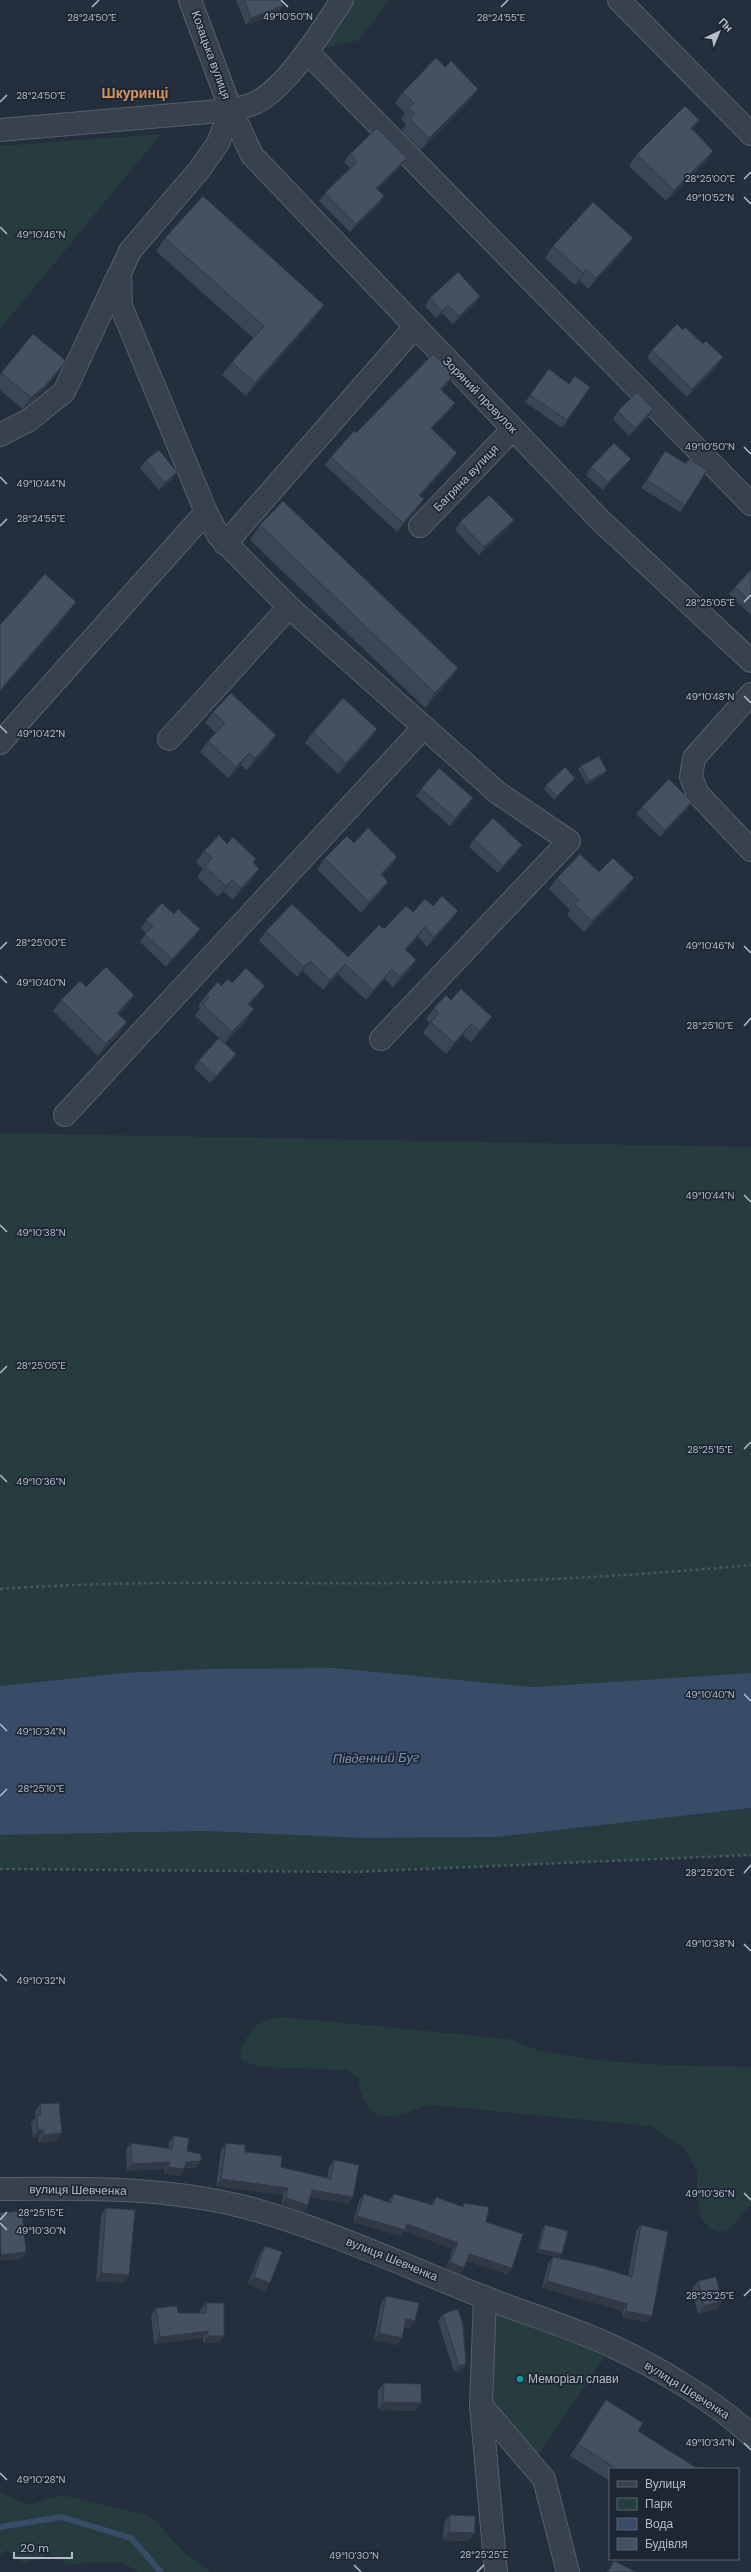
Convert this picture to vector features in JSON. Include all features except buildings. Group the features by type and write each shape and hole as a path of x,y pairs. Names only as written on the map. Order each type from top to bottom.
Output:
{"street":[{"name":"Козацька вулиця","path":"190,0 231,110"},
{"path":"0,130 231,110 255,103 278,84 307,52 342,0"},
{"path":"620,0 751,134"},
{"path":"307,52 751,504"},
{"path":"0,435 29,420 64,392 130,251 209,156 218,143 231,110"},
{"name":"Зоряний провулок","path":"231,110 252,155 414,328 600,520 751,661"},
{"path":"120,273 121,306 206,512 218,535 225,544 289,606 498,793 569,840 381,1039"},
{"path":"225,544 414,328"},
{"name":"Багряна вулиця","path":"420,526 512,429"},
{"path":"0,743 206,512"},
{"path":"169,739 289,606"},
{"path":"751,694 694,758 691,778 698,794 751,850"},
{"path":"65,1115 424,727"},
{"name":"вулиця Шевченка","path":"0,2189 116,2190 166,2194 244,2207 364,2246 485,2297 612,2346 697,2394 735,2420 751,2435"},
{"path":"485,2297 481,2405 496,2572"},
{"path":"481,2405 544,2479 568,2572"}],"path":[{"path":"0,1589 84,1583 461,1582 683,1572 751,1565"},
{"path":"0,1869 353,1872 751,1855"}],"green space":[{"path":"342,0 389,0 359,40 307,52"},
{"path":"161,134 0,329 0,146"},
{"path":"0,1133 751,1147 751,1673 532,1687 335,1668 205,1669 123,1673 0,1686"},
{"path":"751,1808 751,1855 353,1872 0,1869 0,1835 205,1831 364,1838 496,1837"},
{"path":"283,2017 508,2039 540,2051 596,2060 673,2065 751,2067 751,2204 730,2229 719,2232 709,2229 701,2216 697,2194 697,2171 683,2147 650,2126 431,2105 393,2116 383,2116 375,2113 368,2107 362,2095 358,2078 348,2070 261,2067 242,2060 240,2049 252,2030 261,2022"},
{"path":"485,2297 612,2346 532,2464 481,2405"},
{"path":"0,2493 30,2505 62,2495 150,2516 189,2557 211,2572 139,2572 121,2562 68,2564 49,2554 24,2563 7,2550 0,2555"}],"water":[{"name":"Південний Буг","path":"335,1668 532,1687 751,1673 751,1808 496,1837 364,1838 205,1831 0,1835 0,1686 123,1673 205,1669"}],"waterway":[{"path":"0,2527 61,2517 131,2538 161,2572"}],"place":[{"name":"Меморіал слави","path":"520,2379"}],"district":[{"name":"Шкуринці","path":"135,93"}]}
